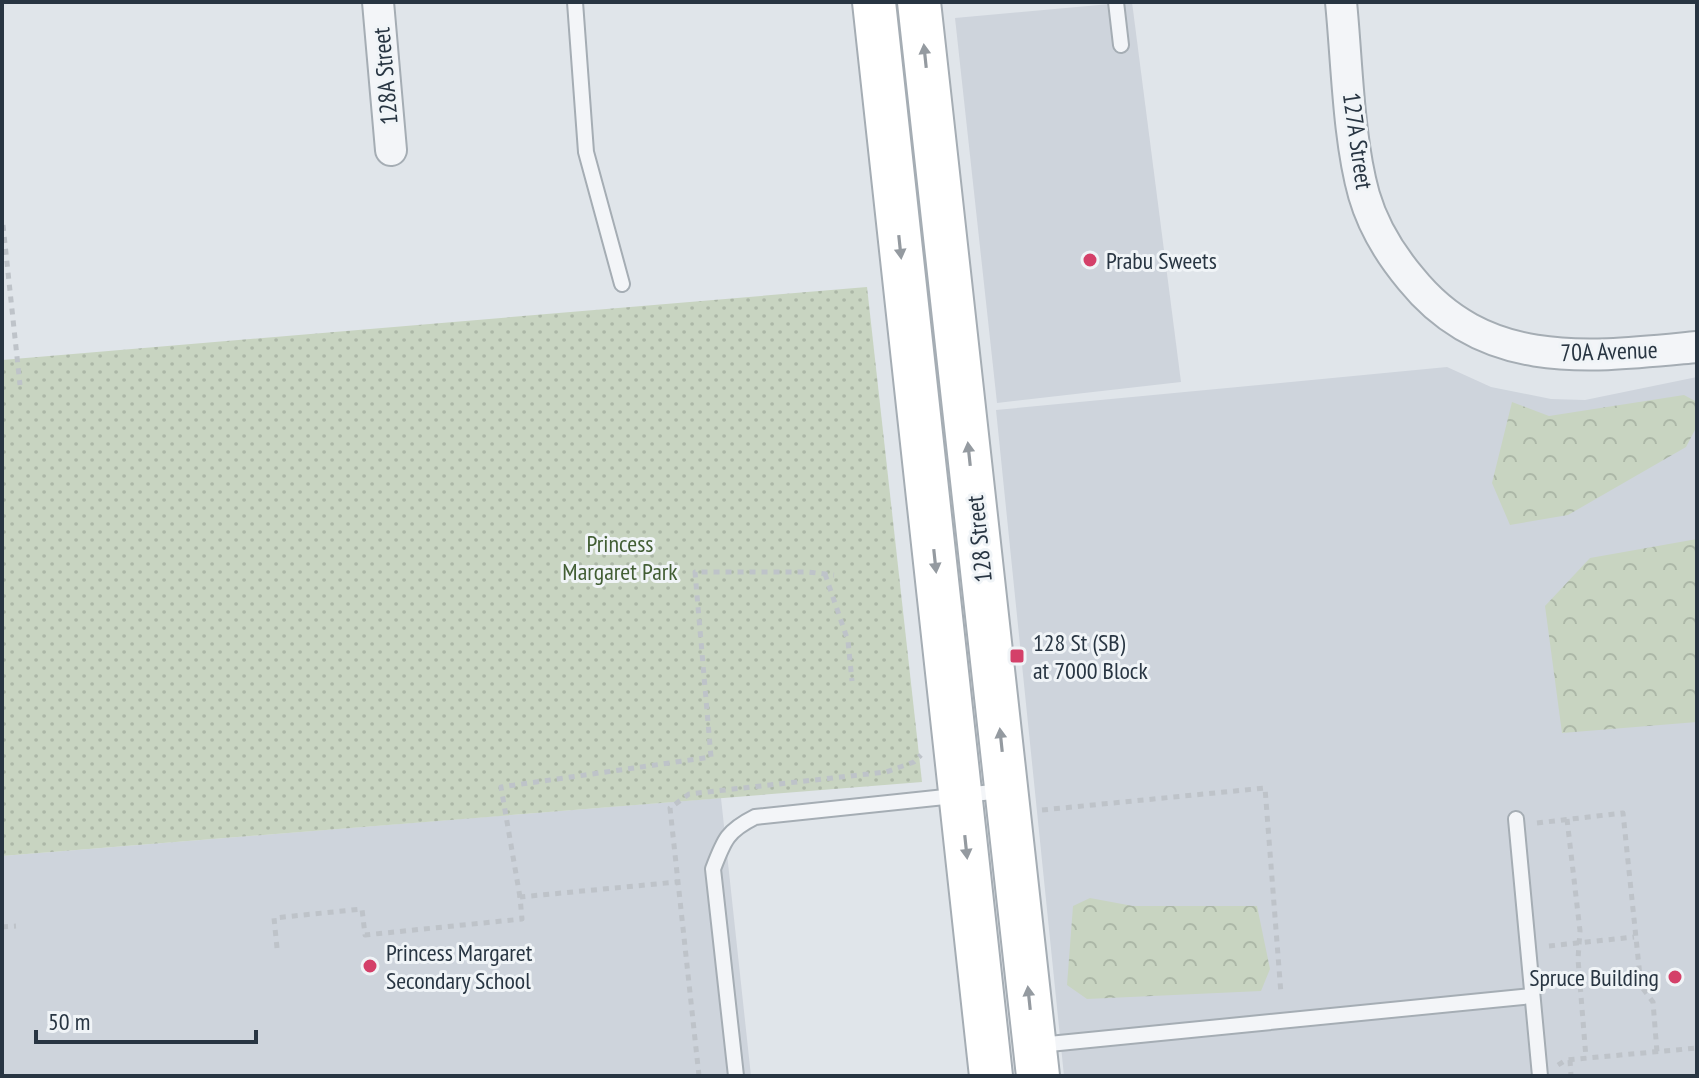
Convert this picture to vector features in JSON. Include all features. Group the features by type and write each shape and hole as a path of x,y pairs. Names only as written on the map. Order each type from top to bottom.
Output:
{"main road":[{"name":"128 Street","path":"874,2 991,1076"},
{"name":"128 Street","path":"919,2 944,224 1020,801 1036,1061"},
{"path":"879,54 906,109 920,211 925,218 944,224"}],"street":[{"name":"128A Street","path":"378,2 391,150"},
{"name":"127A Street","path":"1341,2 1356,157 1364,195 1378,230 1396,261 1419,289 1452,319 1484,336 1520,349"},
{"name":"70A Avenue","path":"1520,349 1562,355 1602,356 1697,347"}],"lane":[{"path":"575,2 586,152 622,284"},
{"path":"1116,2 1121,45"},
{"path":"736,1076 713,869 724,839 735,826 755,817 960,795 1020,801"},
{"path":"1516,822 1540,1076"},
{"path":"1036,1061 1532,996"}],"path":[{"path":"3,225 20,385"},
{"path":"277,948 274,918 362,909 365,935 522,919 501,787 711,757 695,572 834,575"},
{"path":"825,574 848,641 852,681"},
{"path":"1020,801 1265,788 1281,994"},
{"path":"1516,822 1623,813 1634,937 1641,986 1653,1002 1657,1052"},
{"path":"1567,819 1580,931 1578,959 1586,1058"},
{"path":"520,897 677,882"},
{"path":"2,927 16,926"},
{"path":"1528,948 1634,937"},
{"path":"1540,1076 1570,1060 1697,1048"},
{"path":"1570,1060 1571,1076"}],"shaded area":[{"path":"1132,2 1181,382 997,403 955,18"},
{"path":"1447,367 1491,387 1551,399 1585,400 1697,377 1697,1076 1064,1076 996,410"},
{"name":"Princess Margaret Secondary School","path":"721,798 751,1076 2,1076 2,856"}],"green space":[{"name":"Princess Margaret Park","path":"867,287 922,782 2,856 2,360"},
{"path":"1684,395 1697,402 1697,426 1686,447 1568,515 1510,525 1492,483 1512,402 1549,416"},
{"path":"1697,539 1697,722 1562,733 1545,606 1590,558"},
{"path":"1090,898 1133,906 1257,906 1270,969 1261,991 1087,999 1067,985 1073,906"}],"place":[{"name":"Prabu Sweets","path":"1090,260"},
{"name":"128 St (SB) at 7000 Block","path":"1017,656"},
{"name":"Princess Margaret Secondary School","path":"370,966"},
{"name":"Spruce Building","path":"1675,977"}]}
